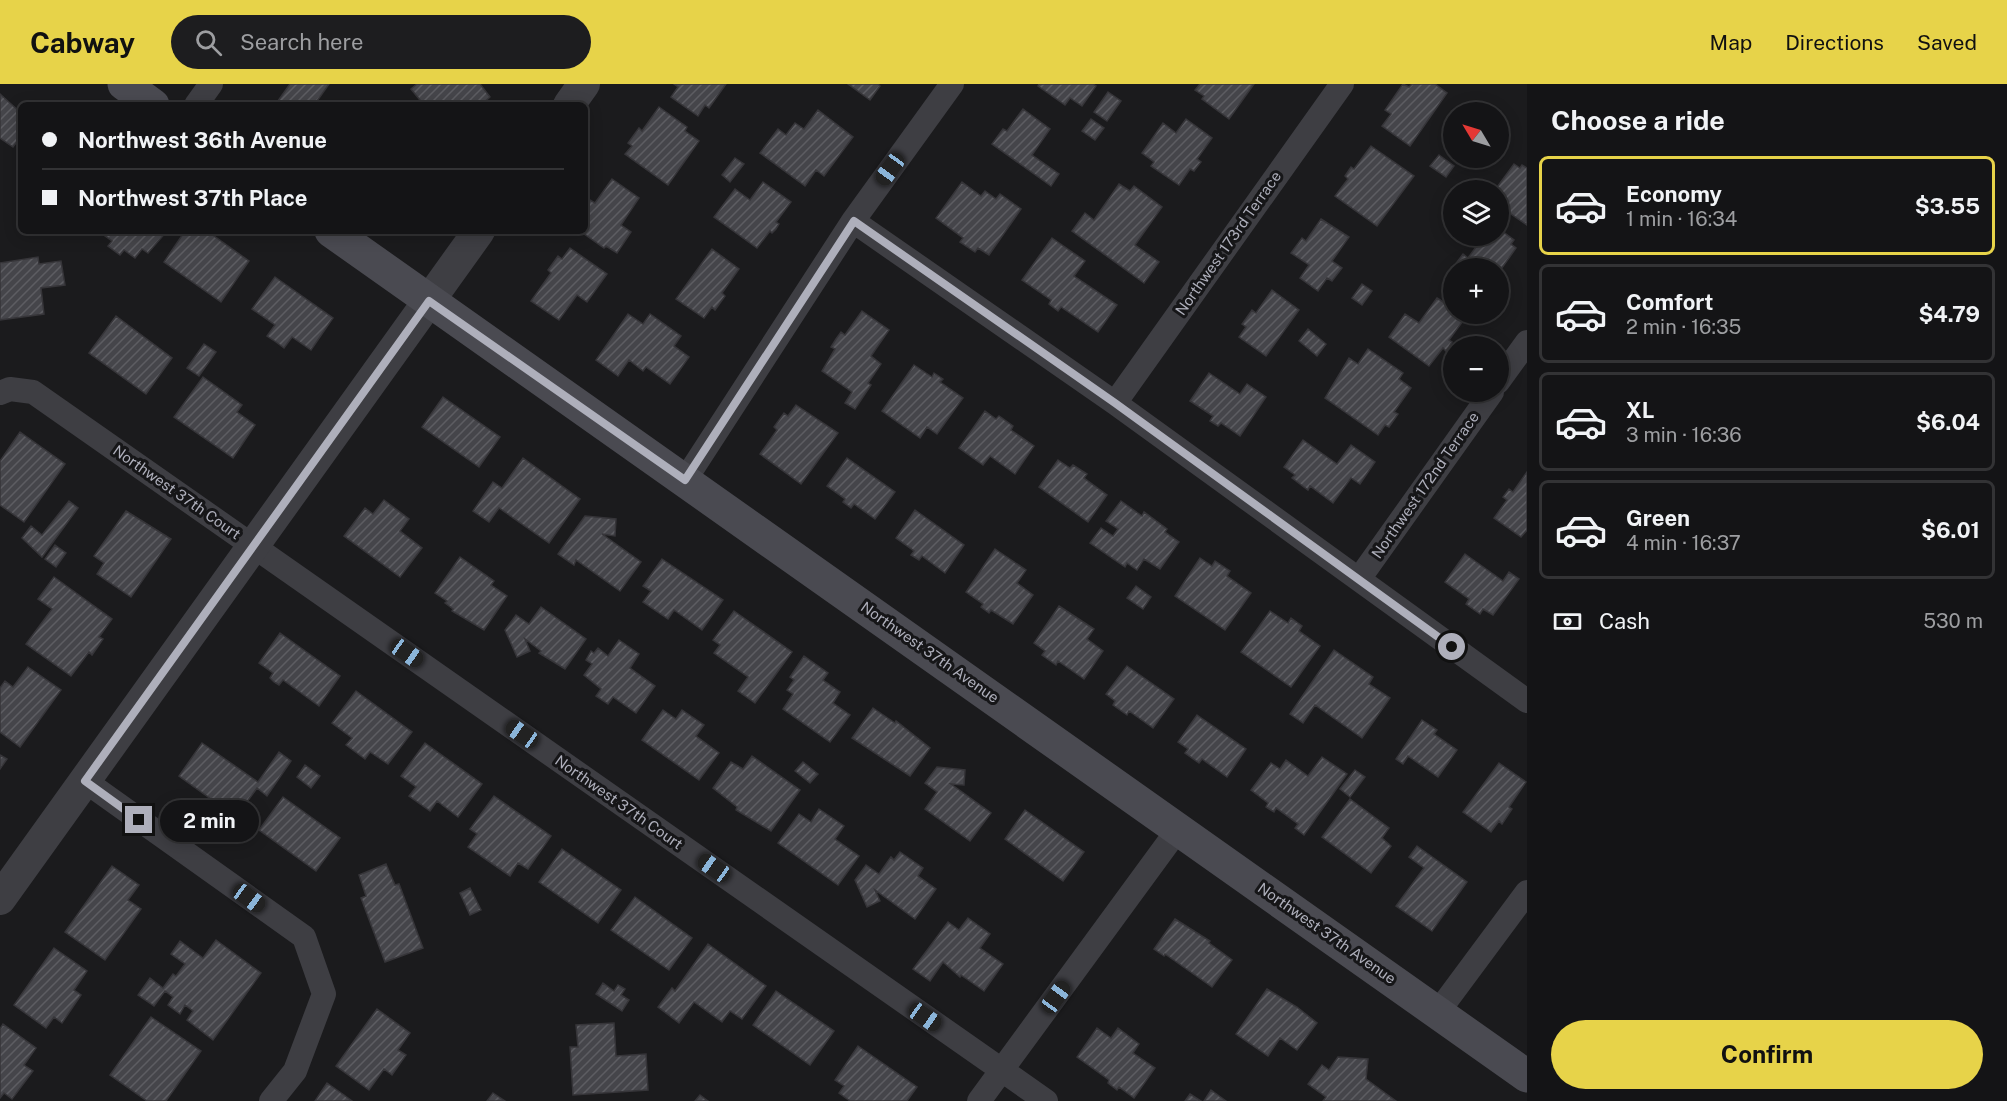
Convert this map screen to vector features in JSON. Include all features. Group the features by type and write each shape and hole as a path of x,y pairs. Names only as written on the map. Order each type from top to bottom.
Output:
{"main road":[{"path":"124,84 149,102"},
{"name":"Northwest 37th Avenue","path":"335,234 1527,1076"}],"street":[{"path":"198,102 211,84"},
{"path":"571,102 584,84"},
{"path":"685,480 854,221 952,84"},
{"name":"Northwest 173rd Terrace","path":"1115,403 1342,84"},
{"path":"854,221 1115,403 1527,701"},
{"path":"0,900 477,234"},
{"path":"1509,367 1527,342"},
{"name":"Northwest 37th Court","path":"5,391 33,392 1046,1101"},
{"name":"Northwest 172nd Terrace","path":"1359,579 1485,402"},
{"path":"85,781 304,937 324,994 295,1071 271,1101"},
{"path":"979,1101 1179,828"},
{"path":"1438,1012 1527,892"}],"building":[{"path":"290,84 329,84 318,102 277,102"},
{"path":"417,84 480,84 490,97 484,102 422,102 411,89"},
{"path":"674,84 726,84 709,108 705,105 698,116 671,97 678,87"},
{"path":"848,84 878,84 880,86 870,100"},
{"path":"1039,84 1093,84 1096,86 1082,106 1070,98 1065,105 1038,86"},
{"path":"1200,84 1254,84 1229,119 1202,99 1204,96 1195,90"},
{"path":"1403,84 1409,87 1412,84 1435,84 1447,93 1410,146 1382,126 1391,114 1385,110"},
{"path":"1108,92 1121,101 1107,121 1094,112"},
{"path":"0,94 18,110 18,140 13,147 0,138"},
{"path":"659,107 687,127 685,131 699,141 668,185 625,154 632,146 628,143 639,128 642,131"},
{"path":"1023,109 1050,129 1032,155 1059,174 1051,186 992,144 1003,129 1007,131"},
{"path":"818,110 853,137 824,176 816,170 805,186 760,153 778,129 786,135 795,123 804,129"},
{"path":"1091,119 1104,128 1095,140 1082,131"},
{"path":"1186,119 1212,138 1197,159 1201,162 1194,171 1190,169 1179,185 1151,166 1154,162 1142,153 1163,123 1176,133"},
{"path":"1371,146 1414,176 1377,226 1335,196 1348,179 1345,176 1351,167 1354,169"},
{"path":"1439,155 1443,158 1443,168 1453,168 1446,177 1430,166"},
{"path":"735,158 744,164 730,182 722,175"},
{"path":"1514,164 1520,168 1522,165 1527,168 1527,225 1509,213 1509,180 1502,180"},
{"path":"612,179 639,198 621,225 631,232 617,253 606,246 604,248 584,234 588,234 588,203 590,200 595,203"},
{"path":"763,182 791,202 776,222 779,224 776,229 772,233 770,231 757,248 714,217 735,189 750,200"},
{"path":"962,182 981,196 985,191 996,199 1000,194 1021,209 989,255 978,248 975,252 960,242 963,238 936,218"},
{"path":"1119,184 1130,191 1134,186 1162,207 1135,245 1159,262 1144,283 1072,231 1085,213 1094,220"},
{"path":"1321,219 1349,237 1332,261 1342,268 1332,281 1327,278 1318,291 1300,278 1309,265 1291,253 1302,238 1306,241"},
{"path":"102,234 164,234 148,253 142,249 135,258 124,250 120,255 108,246 112,241"},
{"path":"183,234 211,234 249,261 221,302 164,262"},
{"path":"1509,236 1514,240 1511,244 1516,248 1509,258 1468,258 1477,246 1509,246"},
{"path":"1052,238 1085,261 1074,276 1117,305 1098,332 1061,307 1058,311 1049,304 1051,300 1022,280"},
{"path":"570,248 607,274 587,302 577,295 559,320 531,301 551,273 548,270 558,256 562,259"},
{"path":"712,249 739,269 722,293 725,296 715,310 712,307 704,318 676,299"},
{"path":"38,257 39,264 61,261 65,285 41,288 44,314 0,320 0,263"},
{"path":"275,277 333,318 311,350 292,337 284,348 267,336 275,325 252,309"},
{"path":"1362,284 1372,291 1362,305 1352,298"},
{"path":"1272,290 1299,310 1266,356 1239,337 1246,327 1242,324 1252,310 1256,313"},
{"path":"1437,298 1443,302 1443,324 1461,324 1452,336 1443,336 1443,348 1429,366 1389,337 1405,314 1419,323"},
{"path":"862,311 889,330 871,356 881,364 868,383 871,385 855,409 845,403 852,392 822,371 835,349 831,347 836,339 841,332 845,335"},
{"path":"628,314 643,324 650,314 681,336 674,346 689,357 670,384 646,367 643,371 629,360 618,376 596,360"},
{"path":"116,316 172,358 146,394 89,353"},
{"path":"1308,329 1326,344 1317,356 1299,341"},
{"path":"204,344 216,352 199,376 187,368"},
{"path":"1368,349 1403,373 1399,379 1411,388 1394,412 1398,414 1389,427 1385,425 1378,435 1325,398 1349,358 1358,364"},
{"path":"914,365 932,377 934,373 943,379 940,382 963,398 937,434 927,427 920,438 882,411"},
{"path":"1209,373 1240,394 1247,384 1266,397 1240,436 1221,423 1218,426 1210,421 1213,416 1190,401"},
{"path":"203,377 242,405 237,412 255,425 233,458 174,417"},
{"path":"443,397 500,437 479,467 422,427"},
{"path":"796,405 838,433 801,484 760,454 777,430 774,427 784,413 788,416"},
{"path":"985,411 996,419 999,416 1013,426 1011,430 1034,446 1015,474 990,456 983,465 959,448"},
{"path":"20,432 65,464 24,522 0,505 0,461"},
{"path":"1303,440 1337,464 1351,445 1375,462 1360,484 1351,478 1333,503 1310,486 1308,490 1292,478 1295,475 1284,467"},
{"path":"523,458 580,499 549,543 499,508 489,522 473,511 493,482 502,488"},
{"path":"847,458 895,492 875,519 854,504 851,508 843,502 845,499 827,486"},
{"path":"1058,460 1070,468 1073,465 1087,474 1084,478 1107,495 1088,522 1039,487"},
{"path":"1527,472 1527,530 1521,537 1494,518 1507,500 1503,497 1509,489 1513,492"},
{"path":"384,500 409,519 400,531 422,548 400,577 344,536 365,508 373,514"},
{"path":"69,501 78,508 42,557 22,538 31,526 42,535"},
{"path":"1121,501 1142,516 1144,512 1167,529 1165,532 1179,542 1160,569 1144,559 1137,570 1127,563 1125,567 1090,543 1101,528 1113,536 1118,529 1106,521"},
{"path":"915,510 964,545 945,573 922,556 919,560 911,555 914,551 896,538"},
{"path":"126,511 171,539 131,597 97,574 104,563 94,556"},
{"path":"585,516 616,519 615,536 602,534 641,562 620,591 576,560 574,565 558,554"},
{"path":"55,545 66,553 56,567 45,559"},
{"path":"995,549 1026,570 1017,583 1033,595 1013,624 991,610 989,613 981,607 983,604 966,592"},
{"path":"1465,554 1503,581 1509,572 1519,579 1493,615 1483,609 1480,614 1466,604 1469,599 1445,582"},
{"path":"460,557 494,581 491,585 507,596 484,630 452,611 453,609 445,603 447,601 435,593"},
{"path":"1200,558 1212,566 1215,561 1230,571 1227,576 1251,593 1225,630 1175,596"},
{"path":"662,559 723,600 702,630 674,610 668,619 643,602 651,591 643,586"},
{"path":"54,577 112,619 99,637 103,639 92,655 89,652 71,676 26,644 52,609 38,599"},
{"path":"1136,586 1151,597 1143,609 1127,598"},
{"path":"1059,606 1094,629 1087,639 1103,651 1084,679 1058,661 1056,665 1042,655 1045,651 1034,643"},
{"path":"541,607 586,639 565,669 539,653 541,651 525,639 530,651 517,657 505,630 516,615 529,624"},
{"path":"734,611 792,652 755,703 738,691 748,677 714,653 720,645 713,640"},
{"path":"1270,611 1288,623 1291,618 1302,626 1299,631 1320,646 1291,687 1241,652"},
{"path":"280,633 340,676 319,706 283,680 279,685 274,682 270,678 273,673 259,663"},
{"path":"619,640 639,654 630,668 655,686 636,713 613,697 608,704 596,696 601,689 584,675 592,664 586,660 591,651 594,653 598,648 608,656"},
{"path":"1334,650 1373,677 1369,684 1390,698 1362,738 1315,705 1303,723 1290,714"},
{"path":"804,656 828,673 823,680 840,692 833,703 850,715 830,742 783,709 793,694 787,690 794,680 790,677"},
{"path":"1127,666 1174,699 1153,728 1129,711 1127,715 1113,705 1115,701 1106,694"},
{"path":"28,667 61,690 20,747 0,732 0,688 5,681 13,687"},
{"path":"356,691 412,732 388,764 370,752 365,759 346,745 352,738 332,723"},
{"path":"873,708 895,723 896,721 930,748 910,776 852,738"},
{"path":"663,710 676,719 682,710 704,725 696,736 719,753 699,780 642,740"},
{"path":"1197,715 1246,749 1227,777 1202,759 1199,763 1185,753 1188,749 1178,742"},
{"path":"1422,720 1437,730 1434,734 1457,750 1438,777 1408,756 1403,764 1396,759"},
{"path":"202,743 258,782 279,752 291,761 267,796 257,788 236,817 179,776"},
{"path":"425,743 482,784 458,817 437,801 430,811 409,796 416,787 401,776"},
{"path":"0,755 7,759 0,769"},
{"path":"752,756 800,790 771,831 736,810 737,807 713,788 731,762 743,769"},
{"path":"1322,757 1347,774 1304,835 1295,828 1298,824 1276,808 1274,812 1266,807 1268,803 1251,790 1271,763 1280,769 1286,760 1308,776"},
{"path":"803,762 818,774 810,783 795,771"},
{"path":"1499,763 1526,782 1509,807 1512,809 1502,824 1499,821 1491,832 1463,812"},
{"path":"305,765 320,776 311,788 297,777"},
{"path":"937,767 965,770 964,785 951,784 991,813 970,841 925,809 937,792 925,783"},
{"path":"1355,770 1365,777 1350,797 1340,789"},
{"path":"494,796 551,836 528,869 518,863 510,876 468,847 477,834 470,829"},
{"path":"283,797 340,838 316,871 259,830"},
{"path":"1350,799 1389,828 1382,838 1391,846 1371,873 1322,837"},
{"path":"819,809 844,826 835,839 859,856 838,885 778,843 799,814 811,822"},
{"path":"1025,810 1084,852 1063,881 1005,839"},
{"path":"1417,846 1467,882 1432,931 1396,906 1424,868 1409,857"},
{"path":"562,849 621,890 598,923 539,882"},
{"path":"900,852 923,868 918,876 936,889 915,919 875,890 880,901 867,907 855,880 866,865 879,874 891,857 894,860"},
{"path":"386,864 395,885 399,884 423,948 385,962 361,898 366,896 359,875"},
{"path":"112,866 139,885 128,900 141,909 105,960 65,932"},
{"path":"470,888 481,910 470,915 460,893"},
{"path":"635,897 692,938 669,970 611,930"},
{"path":"968,918 990,934 980,948 1003,964 984,991 961,975 960,977 943,962 930,981 913,969 948,922 959,930"},
{"path":"1175,919 1210,941 1209,943 1232,960 1212,987 1165,954 1164,956 1154,949"},
{"path":"216,940 261,973 213,1040 187,1020 193,1011 185,1005 180,1014 168,1005 173,997 165,991 154,1006 138,995 150,978 163,988 173,974 176,976 185,964 171,954 180,941 203,958"},
{"path":"708,944 766,986 742,1019 730,1011 722,1022 694,1002 679,1023 658,1007 672,988 675,991"},
{"path":"54,948 87,971 74,990 81,995 62,1023 54,1017 46,1028 14,1005"},
{"path":"603,983 614,991 618,985 625,989 621,995 629,1000 622,1011 596,994"},
{"path":"1267,989 1297,1007 1317,1023 1297,1050 1280,1038 1268,1056 1236,1034"},
{"path":"776,991 834,1031 810,1065 753,1025"},
{"path":"377,1009 410,1033 398,1050 406,1055 392,1075 384,1069 369,1090 336,1066"},
{"path":"151,1017 201,1051 166,1101 147,1101 110,1075"},
{"path":"614,1023 616,1056 646,1054 648,1090 573,1095 570,1047 578,1047 576,1025"},
{"path":"3,1024 36,1048 24,1065 33,1071 12,1099 4,1093 0,1098 0,1029"},
{"path":"1097,1028 1111,1038 1118,1028 1139,1044 1133,1053 1155,1068 1134,1098 1119,1087 1117,1090 1108,1083 1109,1080 1077,1057"},
{"path":"858,1046 917,1087 907,1101 850,1101 839,1093 844,1086 835,1080"},
{"path":"1338,1057 1368,1059 1366,1079 1396,1101 1323,1101 1326,1097 1308,1084 1322,1065 1329,1070"},
{"path":"327,1083 344,1095 352,1101 315,1101"},
{"path":"1211,1090 1222,1098 1226,1101 1204,1101"},
{"path":"493,1093 505,1101 487,1101"},
{"path":"1190,1094 1201,1101 1185,1101"},
{"path":"700,1095 708,1101 695,1101"}],"route":[{"path":"139,820 85,781 429,301 685,480 854,221 1115,403 1452,647"}]}
